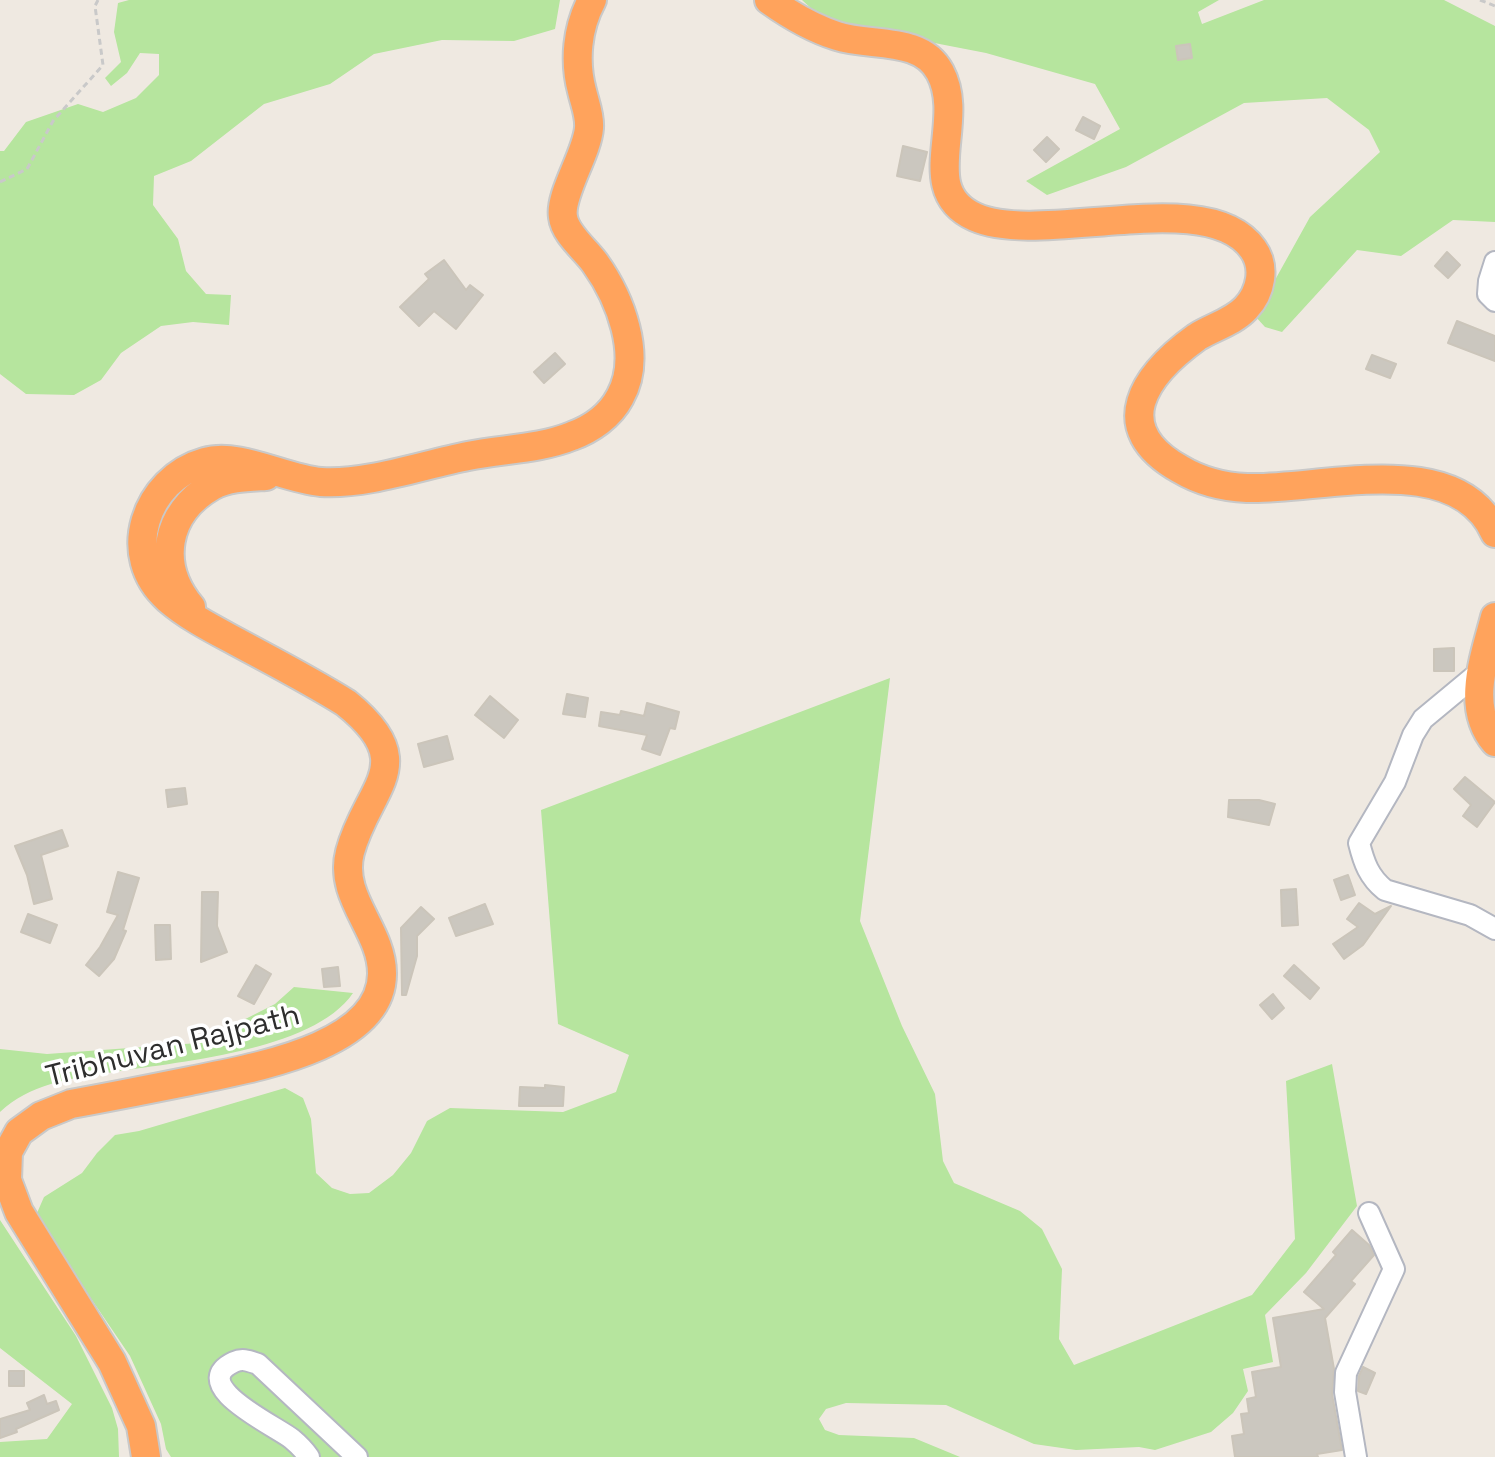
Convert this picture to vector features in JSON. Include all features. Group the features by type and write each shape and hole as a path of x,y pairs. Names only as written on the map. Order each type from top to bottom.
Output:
{"highway":[{"name":"Tribhuvan Rajpath","path":"146,1457 141,1426 112,1362 15,1203 6,1174 11,1145 19,1132 32,1121 71,1104 260,1066 324,1043 352,1026 366,1012 377,996 382,978 380,959 353,897 348,867 353,843 383,777 384,756 377,736 360,714 346,703 207,626 169,600 151,579 144,561 142,541 148,509 168,481 204,462 230,461 319,482 346,481 560,440 580,433 599,421 620,396 629,362 622,318 607,282 567,228 562,214 589,131 589,114 581,90 578,60 581,28 592,0"},
{"path":"769,0 796,18 829,33 866,43 906,46 934,62 944,79 950,110 944,180 957,204 977,218 1020,225 1137,219 1188,220 1229,229 1253,248 1259,263 1260,279 1251,302 1240,314 1206,332 1174,356 1155,377 1142,399 1141,434 1158,455 1196,477 1233,487 1268,488 1378,480 1432,484 1456,493 1476,506 1495,533"},
{"path":"1495,617 1482,670 1479,704 1481,719 1495,742"}],"street":[{"path":"1495,262 1488,294 1495,301"},
{"path":"1482,670 1423,719 1413,735 1395,782 1359,843 1365,866 1374,881 1385,890 1470,915 1495,929"},
{"path":"1356,1457 1345,1392 1346,1373 1394,1269 1369,1213"},
{"path":"309,1457 291,1438 226,1394 220,1382 223,1371 243,1359 258,1364 357,1457"}],"path":[{"path":"0,182 27,169 53,121 103,65 95,6 98,0"},
{"path":"1480,0 1495,6"}],"green space":[{"path":"129,0 560,0 555,29 514,41 442,40 374,54 330,84 264,104 191,161 154,176 153,205 178,239 186,271 206,294 231,295 229,325 193,322 161,326 121,353 101,380 74,395 26,394 0,374 0,151 4,151 26,122 78,104 103,112 136,98 159,75 159,54 140,53 127,73 111,86 105,78 121,62 114,32 118,3"},
{"path":"802,0 1219,0 1198,12 1202,24 1264,0 1444,0 1495,26 1495,222 1453,220 1401,256 1357,250 1282,332 1265,327 1255,316 1310,217 1380,152 1369,130 1327,98 1244,103 1126,167 1047,195 1026,181 1120,129 1095,84 986,53 826,22"},
{"path":"890,678 860,921 902,1026 935,1094 943,1161 954,1183 1020,1211 1042,1229 1062,1269 1059,1339 1074,1365 1252,1295 1295,1239 1286,1081 1332,1064 1357,1206 1306,1273 1265,1315 1273,1362 1243,1369 1248,1391 1233,1413 1211,1432 1155,1450 1139,1447 1076,1450 1034,1444 946,1405 846,1403 826,1409 819,1419 825,1430 839,1435 914,1438 960,1457 171,1457 166,1449 161,1424 130,1356 52,1241 37,1213 44,1197 82,1173 115,1135 139,1131 285,1088 303,1098 311,1119 316,1173 332,1188 350,1194 369,1193 393,1175 411,1153 427,1121 450,1108 563,1112 616,1092 629,1055 558,1024 541,810"},
{"path":"294,987 353,993 334,1013 307,1029 275,1041 204,1058 64,1081 24,1095 0,1112 0,1049 47,1054 198,1043 275,1004"},
{"path":"0,1220 76,1336 112,1408 118,1429 119,1457 0,1457 0,1442 47,1439 72,1404 0,1348"}],"building":[{"path":"1190,44 1192,58 1178,60 1176,46"},
{"path":"1083,117 1100,126 1094,139 1076,130"},
{"path":"1047,137 1059,149 1046,162 1034,150"},
{"path":"903,146 927,152 920,181 897,176"},
{"path":"1447,252 1460,265 1448,278 1435,266"},
{"path":"444,260 466,290 470,285 483,295 456,329 434,311 419,326 400,307 429,279 425,274"},
{"path":"1457,321 1495,336 1495,361 1448,343"},
{"path":"555,353 565,364 544,383 534,372"},
{"path":"1372,355 1396,364 1390,378 1366,369"},
{"path":"1454,648 1454,671 1434,671 1434,649"},
{"path":"567,694 588,698 585,717 563,714"},
{"path":"490,696 518,720 504,738 475,715"},
{"path":"647,703 679,712 675,729 670,728 660,755 642,749 647,735 599,726 601,712 620,715 621,711 644,716"},
{"path":"447,736 453,759 424,767 418,744"},
{"path":"1465,777 1495,802 1477,827 1463,816 1471,805 1454,789"},
{"path":"185,788 187,804 168,807 166,790"},
{"path":"1229,800 1259,800 1275,804 1269,825 1228,817"},
{"path":"62,830 68,846 41,855 52,899 34,904 15,846"},
{"path":"118,872 139,878 123,930 126,931 114,959 99,976 86,965 118,915 107,912"},
{"path":"1348,875 1355,895 1341,900 1334,880"},
{"path":"1296,889 1298,925 1282,926 1281,890"},
{"path":"202,892 218,892 217,926 227,952 201,962"},
{"path":"1359,903 1375,914 1391,906 1363,945 1344,959 1333,944 1358,927 1347,919"},
{"path":"485,904 493,924 456,936 449,918"},
{"path":"421,907 434,919 417,936 417,956 406,995 402,995 401,928"},
{"path":"28,914 57,925 50,943 21,932"},
{"path":"155,925 170,925 171,959 156,960"},
{"path":"256,965 271,974 254,1004 238,996"},
{"path":"1294,965 1319,988 1310,999 1284,976"},
{"path":"338,967 340,986 324,987 322,969"},
{"path":"1273,994 1284,1008 1272,1019 1260,1005"},
{"path":"545,1085 564,1087 563,1106 519,1106 520,1087 545,1088"},
{"path":"1352,1230 1369,1245 1374,1255 1351,1281 1355,1284 1325,1318 1334,1369 1332,1394 1342,1450 1317,1454 1318,1457 1235,1457 1232,1436 1244,1434 1241,1414 1249,1413 1247,1399 1256,1397 1252,1372 1281,1367 1273,1318 1324,1309 1304,1292 1336,1255 1333,1252"},
{"path":"1363,1367 1375,1373 1366,1394 1358,1391"},
{"path":"9,1371 24,1371 24,1386 9,1386"},
{"path":"44,1395 47,1404 56,1401 59,1410 0,1438 0,1419 30,1410 27,1403"}]}
